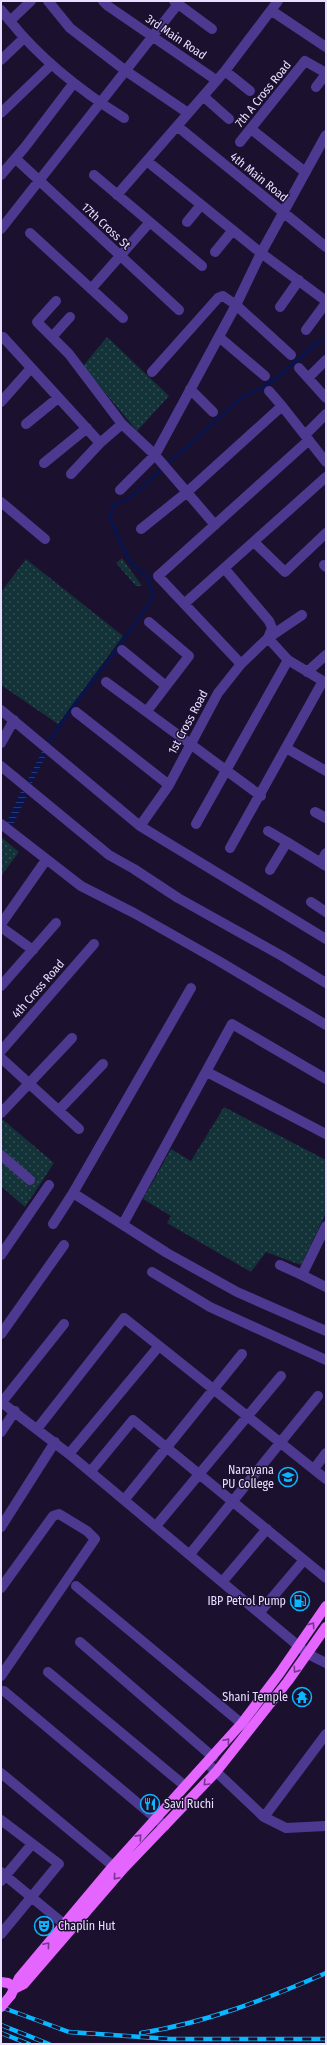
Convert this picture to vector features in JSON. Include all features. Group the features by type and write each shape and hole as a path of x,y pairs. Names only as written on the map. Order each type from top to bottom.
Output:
{"main road":[{"path":"1,2007 7,1985 19,1978 113,1866 242,1723 300,1645 326,1606"},
{"path":"7,1985 24,1984 124,1868 216,1772 308,1654 326,1627"}],"street":[{"path":"10,21 31,1"},
{"path":"48,1 70,28 126,70 188,113"},
{"name":"3rd Main Road","path":"103,1 152,37 216,80"},
{"path":"118,195 225,71 272,11 278,1"},
{"path":"1,229 152,37 176,2 212,29"},
{"path":"1,10 24,38 51,65 73,84 124,118"},
{"path":"272,11 326,48"},
{"path":"1,60 24,38"},
{"name":"7th A Cross Road","path":"240,142 306,61 326,73"},
{"path":"1,113 51,65"},
{"path":"225,71 250,91"},
{"path":"316,87 326,73"},
{"path":"1,175 16,159 73,84"},
{"path":"203,96 229,119"},
{"name":"4th Main Road","path":"177,126 326,247"},
{"path":"251,129 305,172"},
{"path":"120,490 155,455 236,305 261,253 326,135"},
{"name":"17th Cross St","path":"16,159 120,257 179,310"},
{"path":"147,161 261,253 300,280 326,302 306,330"},
{"path":"94,175 202,266"},
{"path":"187,222 201,205"},
{"path":"92,289 150,222"},
{"path":"215,252 233,230"},
{"path":"30,234 124,318"},
{"path":"280,307 300,280"},
{"path":"152,372 218,298 223,296 236,305 291,356"},
{"path":"56,301 37,322 69,354 122,424 155,455 215,525"},
{"path":"52,337 70,317"},
{"path":"1,338 3,336 58,398 100,442"},
{"path":"219,337 265,376"},
{"path":"308,378 326,360"},
{"path":"1,402 31,368"},
{"path":"299,368 326,398"},
{"path":"190,389 213,412"},
{"path":"269,391 326,462"},
{"path":"26,424 58,398"},
{"path":"141,529 186,493 282,406"},
{"path":"241,664 158,576 215,525 307,437 326,414"},
{"path":"71,474 100,442 122,424"},
{"path":"44,463 86,428"},
{"path":"184,604 326,477"},
{"path":"1,504 45,539"},
{"path":"254,542 285,572 326,533"},
{"path":"224,568 269,621 272,628 268,638 288,660 323,682 261,796 230,848"},
{"name":"1st Cross Road","path":"140,826 169,785 218,693 241,664 268,638 302,615"},
{"path":"147,711 189,656 149,622"},
{"path":"122,650 166,686"},
{"path":"307,672 326,655"},
{"path":"196,824 288,660"},
{"path":"106,682 261,796"},
{"path":"1,710 140,826 326,939"},
{"path":"76,712 169,785"},
{"path":"1,743 14,720"},
{"path":"286,748 326,771"},
{"path":"1,766 109,855 134,869 178,898 326,982"},
{"path":"315,812 326,818"},
{"path":"1,824 81,886 203,952 326,1025"},
{"path":"268,832 323,864 326,853"},
{"path":"270,870 287,842"},
{"path":"33,950 2,922 46,860"},
{"path":"310,902 326,912"},
{"path":"1,986 56,923"},
{"name":"4th Cross Road","path":"1,1051 94,944"},
{"path":"53,1224 73,1193 191,988"},
{"path":"123,1224 232,1024 326,1079"},
{"path":"1,1113 72,1038"},
{"path":"1,1058 79,1129"},
{"path":"59,1110 103,1064"},
{"path":"207,1072 326,1134"},
{"path":"1,1155 30,1180"},
{"path":"1,1255 49,1185"},
{"path":"73,1193 167,1253 237,1292 326,1331"},
{"path":"302,1275 325,1232"},
{"path":"1,1334 64,1245"},
{"path":"280,1265 326,1287"},
{"path":"152,1272 210,1307 326,1360"},
{"path":"37,1429 124,1318 326,1479"},
{"path":"64,1324 2,1402 91,1471 300,1645 308,1654 326,1663"},
{"path":"69,1454 159,1346"},
{"path":"124,1500 242,1354"},
{"path":"156,1526 281,1376"},
{"path":"190,1554 318,1396"},
{"path":"1,1432 15,1411"},
{"path":"91,1471 133,1420 234,1500 326,1578"},
{"path":"1,1527 55,1442"},
{"path":"314,1469 326,1453"},
{"path":"1,1588 53,1516 59,1514 87,1531 95,1539 1,1676"},
{"path":"223,1581 267,1529"},
{"path":"260,1612 304,1560"},
{"path":"76,1586 250,1730"},
{"path":"80,1642 210,1760 216,1772 264,1817 286,1828 326,1826"},
{"path":"48,1672 185,1786"},
{"path":"4,1691 165,1826"},
{"path":"264,1817 326,1734"},
{"path":"1,1773 113,1866"},
{"path":"1,1934 58,1865 2,1823"},
{"path":"32,1844 2,1876 64,1924"}],"green space":[{"path":"107,337 169,396 137,431 83,366"},
{"path":"122,558 142,586 136,586 116,563"},
{"path":"26,559 123,636 58,724 1,685 1,592"},
{"path":"1,837 19,852 1,876"},
{"path":"224,1107 326,1160 326,1213 301,1265 266,1252 251,1272 167,1223 171,1216 143,1199 171,1149 191,1161"},
{"path":"1,1118 54,1163 25,1207 1,1186"}],"shaded area":[{"path":"43,750 47,753 31,785 28,779"},
{"path":"22,789 27,796 11,829 6,824"}],"waterway":[{"path":"47,745 69,712 118,648 153,597 149,579 129,560 110,519 113,505 131,497 240,399 263,387 279,376 319,341 326,340"}],"railway":[{"path":"141,2033 189,2023 235,2009 326,1973"},
{"path":"1,2007 69,2032 170,2039 326,2039"},
{"path":"1,2025 49,2044"},
{"path":"1,2033 29,2044"}],"place":[{"name":"Narayana PU College","path":"288,1477"},
{"name":"IBP Petrol Pump","path":"300,1601"},
{"name":"Shani Temple","path":"302,1697"},
{"name":"Savi Ruchi","path":"150,1804"},
{"name":"Chaplin Hut","path":"44,1926"}]}
